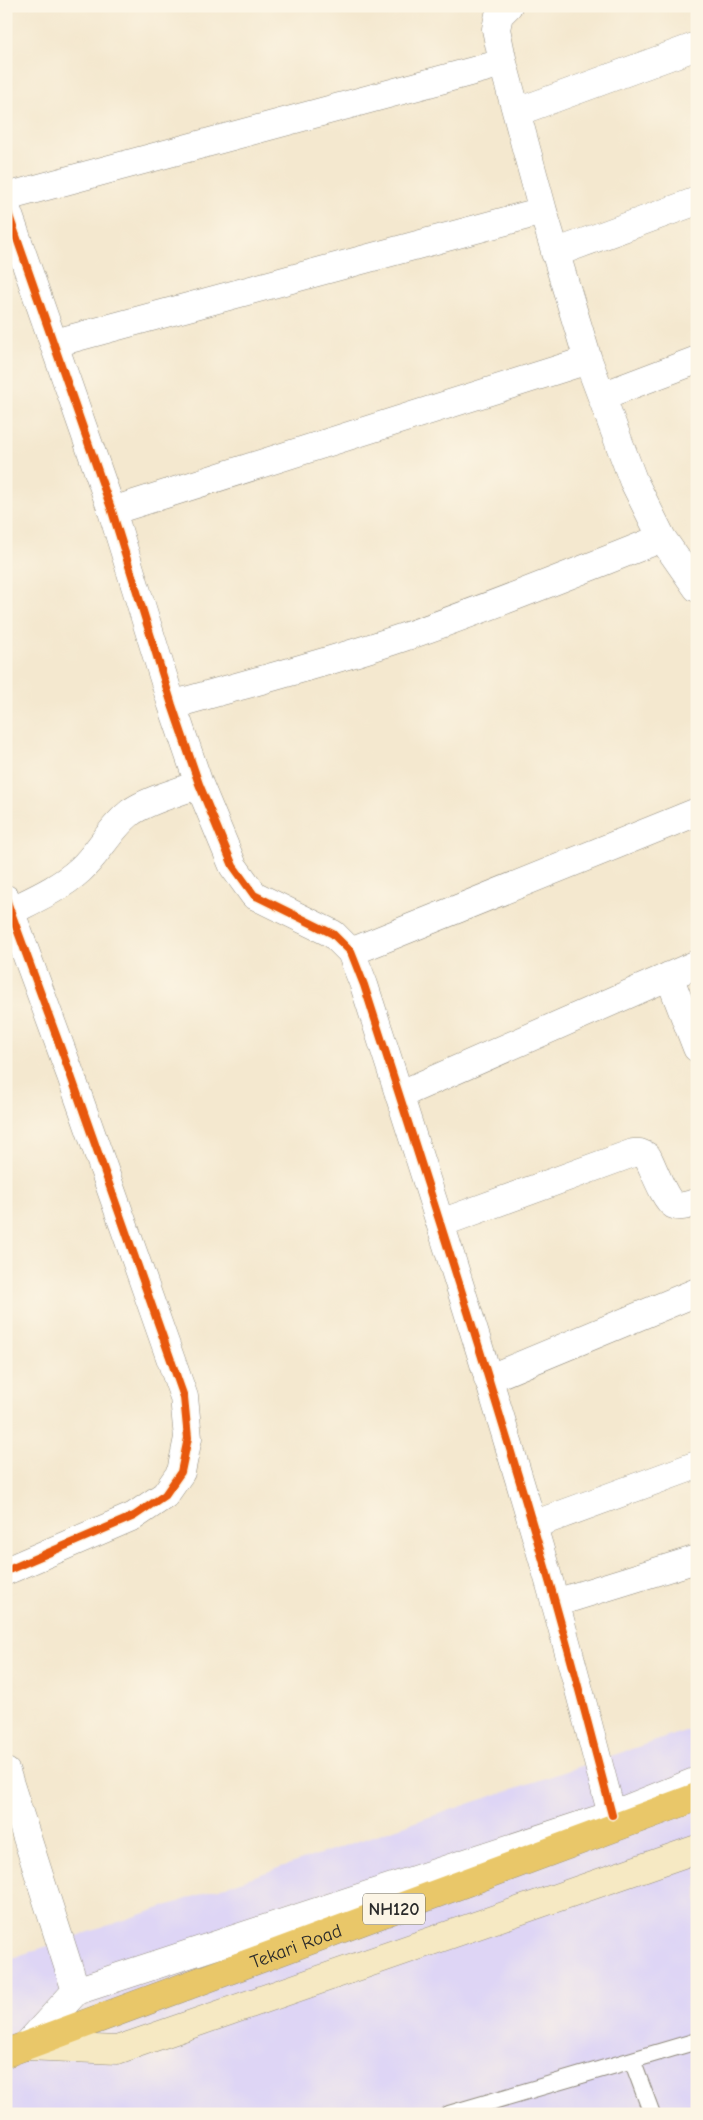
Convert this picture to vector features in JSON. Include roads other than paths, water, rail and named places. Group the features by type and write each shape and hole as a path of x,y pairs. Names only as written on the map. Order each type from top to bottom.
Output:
{"highway":[{"name":"Tekari Road","path":"16,2050 697,1797"}],"street":[{"path":"508,6 499,15 496,29 543,211 588,360 633,480 662,538 693,574"},
{"path":"517,112 697,46"},
{"path":"6,196 504,63"},
{"path":"555,253 697,201"},
{"path":"6,207 55,343 112,512 199,784 233,866 254,895 333,934 351,952 364,984 442,1223 533,1525 612,1815"},
{"path":"55,343 543,211"},
{"path":"112,512 588,360"},
{"path":"602,396 697,360"},
{"path":"172,704 287,673 404,637 518,596 662,538"},
{"path":"6,1571 134,1516 165,1495 181,1472 188,1438 184,1397 9,905 58,886 80,870 114,828 132,812 199,784"},
{"path":"351,952 697,812"},
{"path":"399,1095 697,964"},
{"path":"669,976 697,1048"},
{"path":"442,1223 640,1153 647,1156 673,1205 682,1207 697,1202"},
{"path":"488,1379 697,1292"},
{"path":"533,1525 697,1465"},
{"path":"555,1603 697,1560"},
{"path":"6,1772 76,1991"},
{"path":"16,2050 76,1991 612,1815 697,1781"},
{"path":"16,2050 117,2050 697,1849"}],"lane":[{"path":"449,2114 697,2041"},
{"path":"632,2060 652,2114"}]}
